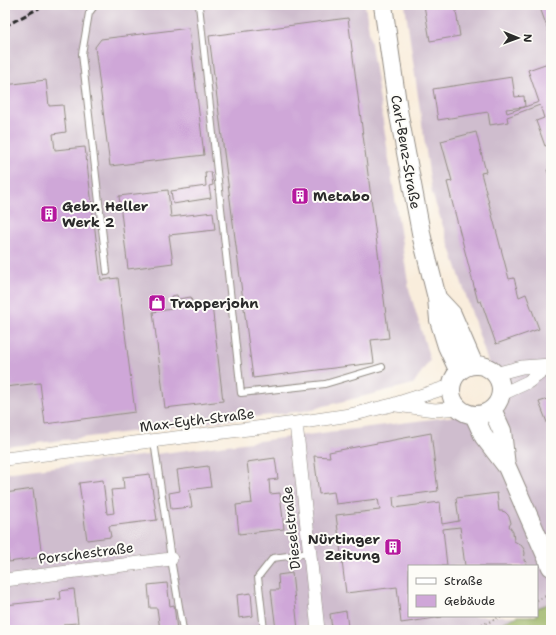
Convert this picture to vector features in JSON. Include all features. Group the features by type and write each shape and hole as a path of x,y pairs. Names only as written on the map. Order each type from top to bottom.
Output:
{"street":[{"name":"Carl-Benz-Straße","path":"383,5 398,110 422,238 437,298 452,314 461,374 452,398 466,411 506,467 551,567"},
{"path":"461,374 485,367 495,374 522,367 551,365 528,382 496,402 484,414 466,411"},
{"name":"Max-Eyth-Straße","path":"5,459 350,415 392,405 461,374"},
{"name":"Carl-Benz-Straße","path":"495,374 500,384 496,402 502,431 506,467"},
{"name":"Max-Eyth-Straße","path":"392,405 434,410 466,411"},
{"name":"Dieselstraße","path":"296,423 318,630"},
{"name":"Porschestraße","path":"5,580 171,558"}],"lane":[{"path":"95,5 89,13 82,54 107,272"},
{"path":"199,5 241,393 325,384 382,367"},
{"path":"154,441 183,630"},
{"path":"264,630 258,577 273,558 310,553"}],"path":[{"path":"538,600 551,594"},
{"path":"471,630 500,617"}],"shaded area":[{"path":"5,5 365,5 409,289 430,360 413,384 304,411 5,447"},
{"path":"405,5 551,5 551,602 538,608 538,565 408,565 408,617 516,617 485,630 5,630 5,473 472,414 505,403 489,365 432,193"}],"green space":[{"path":"548,604 551,613 551,630 485,630 516,617 538,617 538,608"}],"building":[{"path":"424,5 455,5 460,36 430,41"},
{"path":"539,5 551,5 551,38"},
{"name":"Metabo","path":"348,18 389,338 371,340 374,363 253,378 209,36"},
{"path":"189,28 204,155 110,166 95,47 101,39"},
{"path":"551,62 551,144 545,146 536,121 544,118 540,105 507,117 508,122 490,125 488,112 438,120 433,89 512,77 515,97 524,96 525,107 539,102 528,70","holes":["524,107 507,113 506,109"]},
{"name":"Gebr. Heller Werk 2","path":"46,80 49,106 63,105 66,132 53,134 55,150 85,147 101,280 118,278 135,412 45,424 40,383 5,387 5,85"},
{"path":"476,132 486,172 481,173 509,279 514,278 519,297 526,294 539,329 496,344 481,301 478,302 447,182 452,181 441,141"},
{"path":"551,168 551,181 547,170"},
{"path":"205,172 211,172 213,185 209,186 211,198 173,204 171,191 206,186"},
{"path":"168,190 171,217 213,212 215,230 169,235 173,263 128,269 119,196"},
{"path":"177,295 178,299 191,297 193,307 212,305 223,401 165,408 153,312 172,309 171,296"},
{"path":"551,398 551,424 548,425 539,402"},
{"path":"431,433 438,491 393,497 394,508 440,502 442,524 459,521 456,498 497,493 499,511 505,512 510,519 511,523 509,526 513,532 514,541 521,545 524,549 524,561 527,562 526,565 465,565 460,527 443,529 447,565 408,565 408,617 442,617 401,623 397,587 346,593 336,515 380,510 378,499 336,504 334,492 319,494 314,456 330,457 329,452"},
{"path":"275,458 278,479 269,480 270,494 280,493 284,529 239,534 236,505 252,503 247,462"},
{"path":"208,466 211,487 189,490 192,507 171,509 169,493 180,491 177,470"},
{"path":"150,474 157,520 109,526 111,537 87,540 79,483 103,480 107,514 114,513 111,490 124,489 123,477"},
{"path":"33,489 42,557 9,562 5,531 5,493"},
{"path":"292,573 298,630 276,630 271,590 279,590 278,575"},
{"path":"167,583 170,606 174,605 177,630 160,630 157,608 150,608 148,585"},
{"path":"74,589 78,623 64,624 64,628 44,630 5,630 5,605 61,599 60,591"},
{"path":"251,593 253,616 239,618 237,595"},
{"path":"346,611 348,627 332,629 330,614"}],"waterway":[{"path":"541,630 551,626"}],"railway":[{"path":"5,26 45,5"}],"place":[{"name":"Metabo","path":"300,196"},
{"name":"Gebr. Heller Werk 2","path":"49,214"},
{"name":"Trapperjohn","path":"157,303"},
{"name":"Nürtinger Zeitung","path":"393,547"}]}
